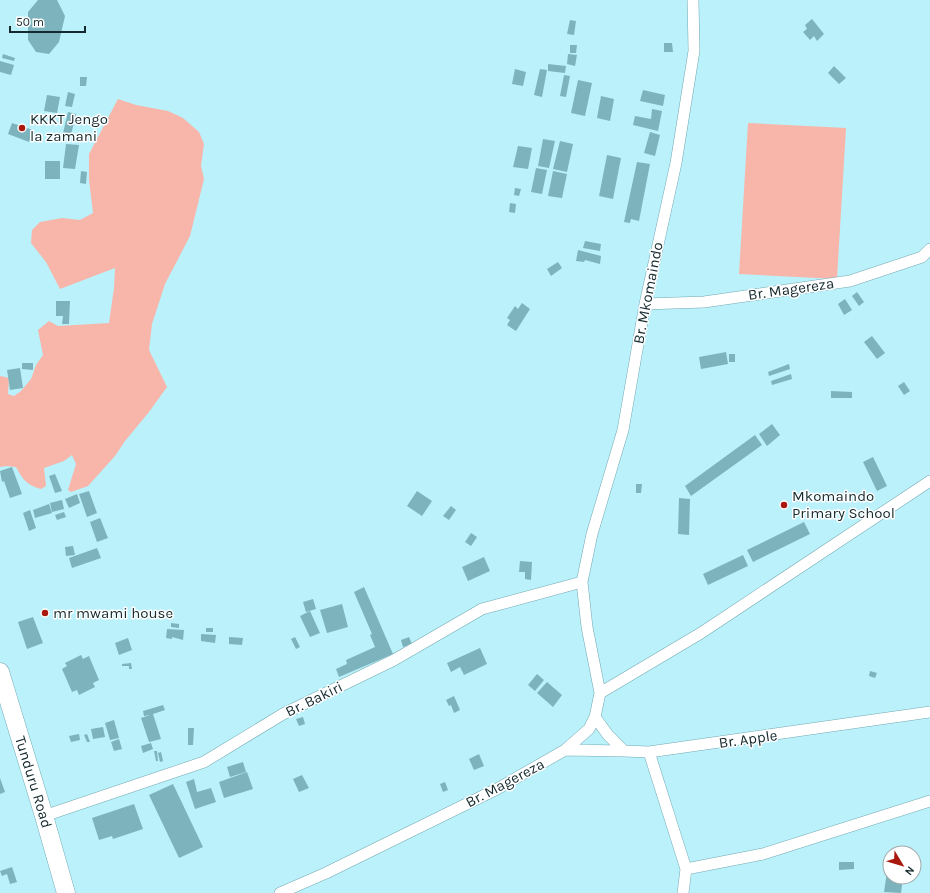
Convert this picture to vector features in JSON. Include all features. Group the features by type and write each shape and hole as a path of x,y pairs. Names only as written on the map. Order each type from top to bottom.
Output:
{"highway":[{"name":"Tunduru Road","path":"0,672 66,893"}],"street":[{"name":"Br. Mkomaindo","path":"582,582 592,534 623,430 645,304 676,163 694,51 693,0"},
{"name":"Br. Magereza","path":"645,304 704,302 850,281 922,257 930,249"},
{"path":"600,693 701,633 930,481"},
{"name":"Br. Magereza","path":"280,893 326,873 497,789 565,750 589,730 595,717 600,693 587,627 582,582"},
{"name":"Br. Bakiri","path":"44,816 204,762 283,714 394,660 482,609 582,582"},
{"name":"Br. Apple","path":"565,750 649,752 930,712"},
{"path":"595,717 608,735 624,751"},
{"path":"649,752 686,869 683,893"},
{"path":"686,869 763,854 930,801"}],"shaded area":[{"path":"118,99 136,105 168,111 183,118 199,132 204,144 201,166 204,179 190,236 165,284 152,324 149,350 167,387 115,456 88,486 71,492 68,490 76,464 72,455 64,461 44,468 46,486 41,489 32,486 26,481 16,467 0,467 0,376 9,378 8,394 14,396 21,391 31,379 36,365 43,355 38,330 49,321 58,326 109,323 115,268 60,289 46,262 31,243 32,230 40,222 62,218 80,220 93,213 89,180 89,154"},
{"path":"748,123 846,128 837,279 739,274"}],"building":[{"path":"38,0 57,0 65,16 59,42 49,54 36,52 28,40 28,12"},
{"path":"812,19 824,34 817,41 814,36 810,40 803,32 807,29 805,25"},
{"path":"570,20 576,21 574,35 567,34"},
{"path":"664,43 672,43 673,52 664,52"},
{"path":"570,45 577,45 576,53 570,53"},
{"path":"3,54 15,58 14,61 2,58"},
{"path":"568,54 577,55 575,66 567,64"},
{"path":"0,61 14,65 11,75 0,72"},
{"path":"548,64 566,66 565,73 548,71"},
{"path":"834,66 846,78 839,84 828,73"},
{"path":"515,69 526,72 523,86 512,84"},
{"path":"540,69 547,70 542,97 534,95"},
{"path":"564,75 570,76 566,97 560,96"},
{"path":"80,77 87,77 86,86 80,86"},
{"path":"578,80 592,83 585,116 571,113"},
{"path":"643,90 665,95 663,106 640,101"},
{"path":"68,92 75,94 72,107 65,106"},
{"path":"47,95 60,97 57,113 44,111"},
{"path":"601,96 614,99 610,121 597,118"},
{"path":"652,109 662,111 658,131 633,125 635,116 651,119"},
{"path":"68,112 76,114 71,135 63,133"},
{"path":"12,123 33,130 29,142 8,134"},
{"path":"650,132 660,135 655,156 644,153"},
{"path":"543,139 555,141 549,168 538,166"},
{"path":"560,141 573,144 567,172 553,169"},
{"path":"66,144 79,145 75,169 63,168"},
{"path":"518,146 532,148 528,169 513,167"},
{"path":"607,155 621,158 613,199 599,196"},
{"path":"45,161 60,161 60,179 45,179"},
{"path":"637,162 650,164 639,221 631,219 630,223 624,222"},
{"path":"536,168 547,170 542,194 531,192"},
{"path":"81,171 87,172 86,184 80,183"},
{"path":"553,171 567,174 562,198 548,196"},
{"path":"515,188 521,189 519,196 514,195"},
{"path":"510,203 516,204 515,213 509,212"},
{"path":"585,241 601,244 600,251 583,248"},
{"path":"578,250 601,256 600,264 585,260 584,262 576,261"},
{"path":"558,262 562,268 551,276 547,269"},
{"path":"857,292 864,302 859,306 852,296"},
{"path":"845,299 852,310 844,315 838,304"},
{"path":"56,301 70,301 69,324 62,324 63,316 56,316"},
{"path":"522,303 530,309 516,331 507,325 510,320 507,318 515,306 518,309"},
{"path":"872,336 885,353 877,359 864,342"},
{"path":"726,352 728,364 701,369 699,357"},
{"path":"729,354 735,354 735,362 729,362"},
{"path":"22,363 33,363 33,370 22,369"},
{"path":"789,364 790,369 769,376 768,372"},
{"path":"20,368 23,388 10,390 7,370"},
{"path":"791,374 792,379 772,385 771,381"},
{"path":"904,382 910,391 904,395 898,386"},
{"path":"831,391 852,392 852,398 831,398"},
{"path":"772,424 780,435 767,446 759,434"},
{"path":"755,435 762,445 691,496 685,486"},
{"path":"873,457 887,486 877,491 863,462"},
{"path":"12,467 22,494 10,498 4,481 2,482 0,471"},
{"path":"55,474 62,491 55,493 49,476"},
{"path":"636,484 642,484 641,493 636,493"},
{"path":"89,491 97,513 87,517 79,494"},
{"path":"417,491 432,501 422,516 407,506"},
{"path":"77,494 80,503 69,508 65,499"},
{"path":"679,498 690,499 689,535 678,534"},
{"path":"62,500 64,509 52,512 50,503"},
{"path":"49,504 52,513 35,518 33,510"},
{"path":"451,506 456,510 449,520 443,516"},
{"path":"30,510 36,528 29,531 23,513"},
{"path":"64,512 66,517 57,520 55,515"},
{"path":"100,518 108,538 97,542 90,522"},
{"path":"804,522 810,534 753,562 747,550"},
{"path":"471,533 477,537 471,546 465,542"},
{"path":"73,546 75,555 66,556 65,547"},
{"path":"97,548 101,558 72,568 69,558"},
{"path":"743,555 748,566 708,585 703,574"},
{"path":"484,557 490,571 468,581 462,567"},
{"path":"520,561 532,562 531,580 525,579 525,572 519,572"},
{"path":"364,587 393,654 339,677 336,669 347,664 346,660 375,647 370,635 372,634 354,592"},
{"path":"313,599 316,609 306,612 303,602"},
{"path":"342,604 348,627 327,633 320,610"},
{"name":"mr mwami house","path":"47,610 49,613 42,616 42,611"},
{"path":"310,611 320,633 310,637 300,616"},
{"path":"33,617 43,643 27,649 18,622"},
{"path":"171,623 179,624 179,628 171,627"},
{"path":"206,628 213,628 213,632 206,632"},
{"path":"167,629 184,630 183,640 172,637 172,639 166,638"},
{"path":"201,634 216,635 215,643 201,641"},
{"path":"229,637 243,638 242,645 229,644"},
{"path":"295,637 300,647 296,649 291,639"},
{"path":"409,637 412,644 403,647 401,640"},
{"path":"128,638 132,650 119,655 115,643"},
{"path":"480,648 487,664 464,675 460,667 451,672 447,663"},
{"path":"81,655 83,659 89,656 99,680 93,683 95,687 79,695 77,690 72,692 62,669 67,666 65,663"},
{"path":"131,663 132,669 129,669 129,666 122,666 122,664"},
{"path":"870,671 877,673 875,678 869,676"},
{"path":"537,674 544,680 535,691 528,685"},
{"path":"547,682 562,695 553,707 537,693"},
{"path":"454,696 460,710 454,713 451,705 449,706 446,700"},
{"path":"163,705 165,710 153,714 161,739 149,742 141,718 150,715 144,716 143,711"},
{"path":"303,717 305,724 299,726 296,719"},
{"path":"114,720 119,738 110,740 105,723"},
{"path":"103,727 105,737 93,739 91,729"},
{"path":"188,728 194,728 193,745 188,745"},
{"path":"79,734 80,740 71,742 69,736"},
{"path":"87,734 90,742 87,742 84,735"},
{"path":"119,739 122,749 114,751 111,742"},
{"path":"151,743 153,749 143,753 141,746"},
{"path":"154,751 157,751 158,761 156,761"},
{"path":"161,752 163,761 160,762 158,753"},
{"path":"479,754 484,766 474,770 469,759"},
{"path":"243,762 246,772 230,777 227,767"},
{"path":"247,772 253,789 224,798 219,782"},
{"path":"302,775 309,788 299,792 293,779"},
{"path":"0,778 5,792 0,794"},
{"path":"194,779 197,792 211,788 216,802 195,809 186,782"},
{"path":"445,782 448,790 443,792 440,784"},
{"path":"173,784 203,847 179,858 149,795"},
{"path":"134,804 143,829 113,839 112,836 99,840 92,818"},
{"path":"839,862 854,862 854,869 839,870"},
{"path":"12,867 17,882 10,884 7,874 2,876 0,871"},
{"path":"885,885 902,885 901,893 884,892"}],"place":[{"name":"KKKT Jengo la zamani","path":"22,128"},
{"name":"Mkomaindo Primary School","path":"784,505"},
{"name":"mr mwami house","path":"45,613"}]}
